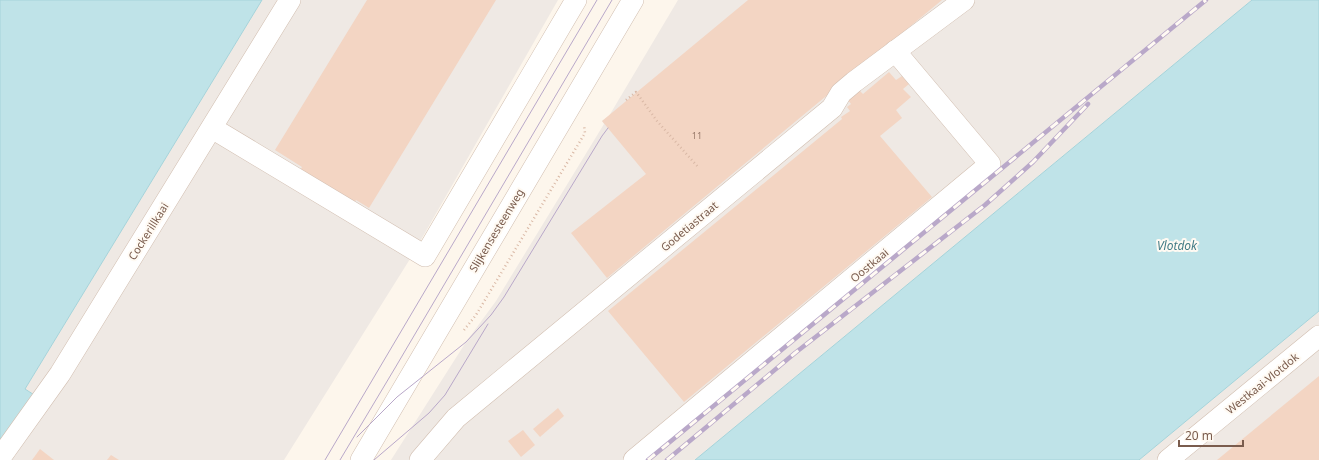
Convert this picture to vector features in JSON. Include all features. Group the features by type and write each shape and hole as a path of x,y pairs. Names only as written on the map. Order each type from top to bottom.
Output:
{"street":[{"name":"Cockerillkaai","path":"0,458 60,374 290,0"},
{"path":"212,128 425,256 576,0"},
{"name":"Slijkensesteenweg","path":"361,460 633,0"},
{"name":"Godetiastraat","path":"420,460 456,418 832,108 841,93 964,0"},
{"name":"Oostkaai","path":"634,460 990,164 895,51"},
{"name":"Westkaai-Vlotdok","path":"1168,460 1319,336"}],"path":[{"path":"626,100 636,92 657,121 699,168"}],"shaded area":[{"path":"262,0 558,0 410,259 284,460 0,460 39,397 25,389"},
{"path":"678,0 1252,0 695,460 391,460 466,342 496,301 604,124 602,121 609,116"},
{"path":"1319,311 1319,460 1139,460"}],"water":[{"path":"0,0 262,0 25,389 39,398 0,451"},
{"name":"Vlotdok","path":"1252,0 1319,0 1319,311 1139,460 695,460"}],"building":[{"path":"367,0 496,0 369,208 356,200 348,213 294,180 302,167 275,150"},
{"path":"748,0 942,0 607,278 571,233 646,174 602,121"},
{"path":"889,72 896,80 902,76 909,84 903,89 911,97 896,110 902,118 880,136 932,197 684,402 608,311 842,119 841,117 850,111 847,107 851,104 847,99 859,90 863,94"},
{"path":"1319,376 1319,460 1217,460"},
{"path":"558,408 564,416 540,437 533,429"},
{"path":"523,430 535,445 521,457 508,441"},
{"path":"40,449 54,460 32,460"},
{"path":"111,455 119,460 107,460"}],"tram line":[{"path":"325,460 597,0"},
{"path":"340,460 612,0"},
{"path":"357,437 397,397 466,342 491,315 504,297 608,128"},
{"path":"374,460 429,413 445,395 488,324"}],"railway":[{"path":"648,460 1206,0"},
{"path":"667,460 795,353 985,205 1033,162 1088,104"}]}
